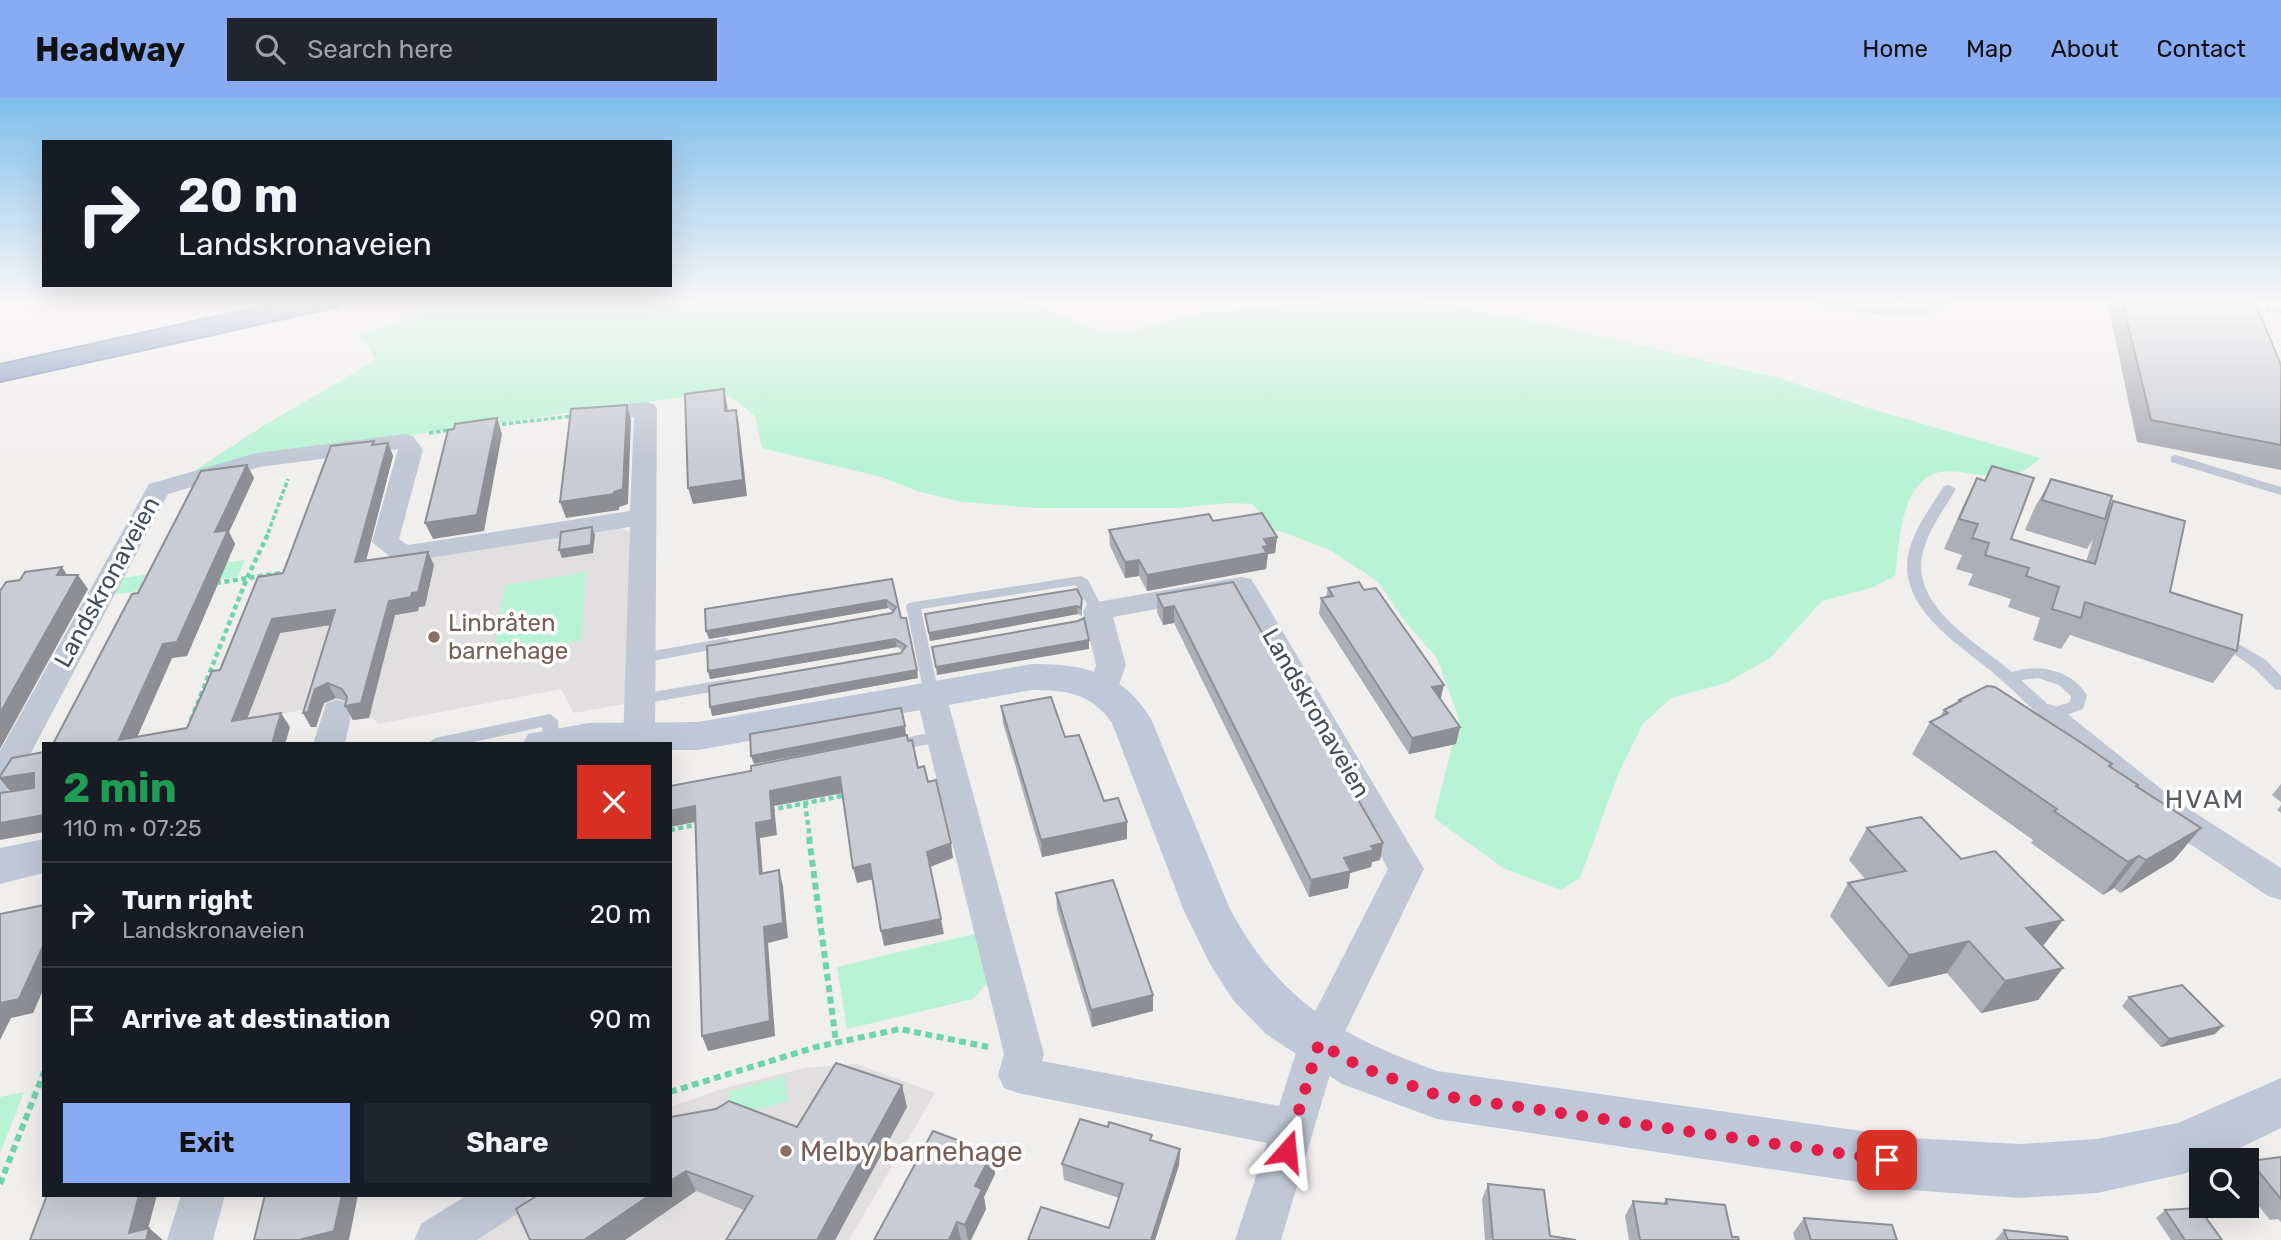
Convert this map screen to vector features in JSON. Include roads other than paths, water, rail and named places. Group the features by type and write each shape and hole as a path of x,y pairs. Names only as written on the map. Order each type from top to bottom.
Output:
{"highway":[{"path":"0,373 89,353"}],"street":[{"path":"606,412 646,409 642,658 650,732"},
{"name":"Landskronaveien","path":"0,781 158,489 257,460 405,441 411,450 386,542 403,554 643,517"},
{"name":"Landskronaveien","path":"1097,611 1241,585 1406,869 1319,1043"},
{"path":"1097,611 1111,666 1104,689"},
{"path":"554,742 650,732 698,736 927,718 1032,677 1059,676 1085,681 1104,689 1120,702 1131,719 1207,911 1227,950 1251,985 1284,1019 1319,1043 1361,1067 1437,1095 1911,1164 2020,1171 2097,1166 2183,1148 2281,1102"},
{"path":"329,742 337,711"},
{"path":"2049,715 2163,809 2281,886"},
{"path":"927,718 1024,1054 1018,1075 1294,1129"},
{"path":"0,866 42,856"},
{"path":"1258,1240 1319,1043"},
{"path":"190,1240 201,1197"},
{"path":"437,1240 504,1197"}],"lane":[{"path":"2176,459 2281,491"},
{"path":"1949,489 1920,543 1913,563 1924,599 1947,629 2009,678 2049,715 2077,705 2080,695 2070,683 2043,673 2009,678"},
{"path":"870,750 927,718 928,648 913,606 1081,580 1097,611"},
{"path":"2225,641 2260,664 2281,685"},
{"path":"642,658 737,642"},
{"path":"650,732 749,680"},
{"path":"445,742 550,720 547,742"}],"place":[{"name":"Linbråten barnehage","path":"434,637"},
{"name":"Melby barnehage","path":"786,1151"}],"district":[{"name":"HVAM","path":"2205,799"}]}
